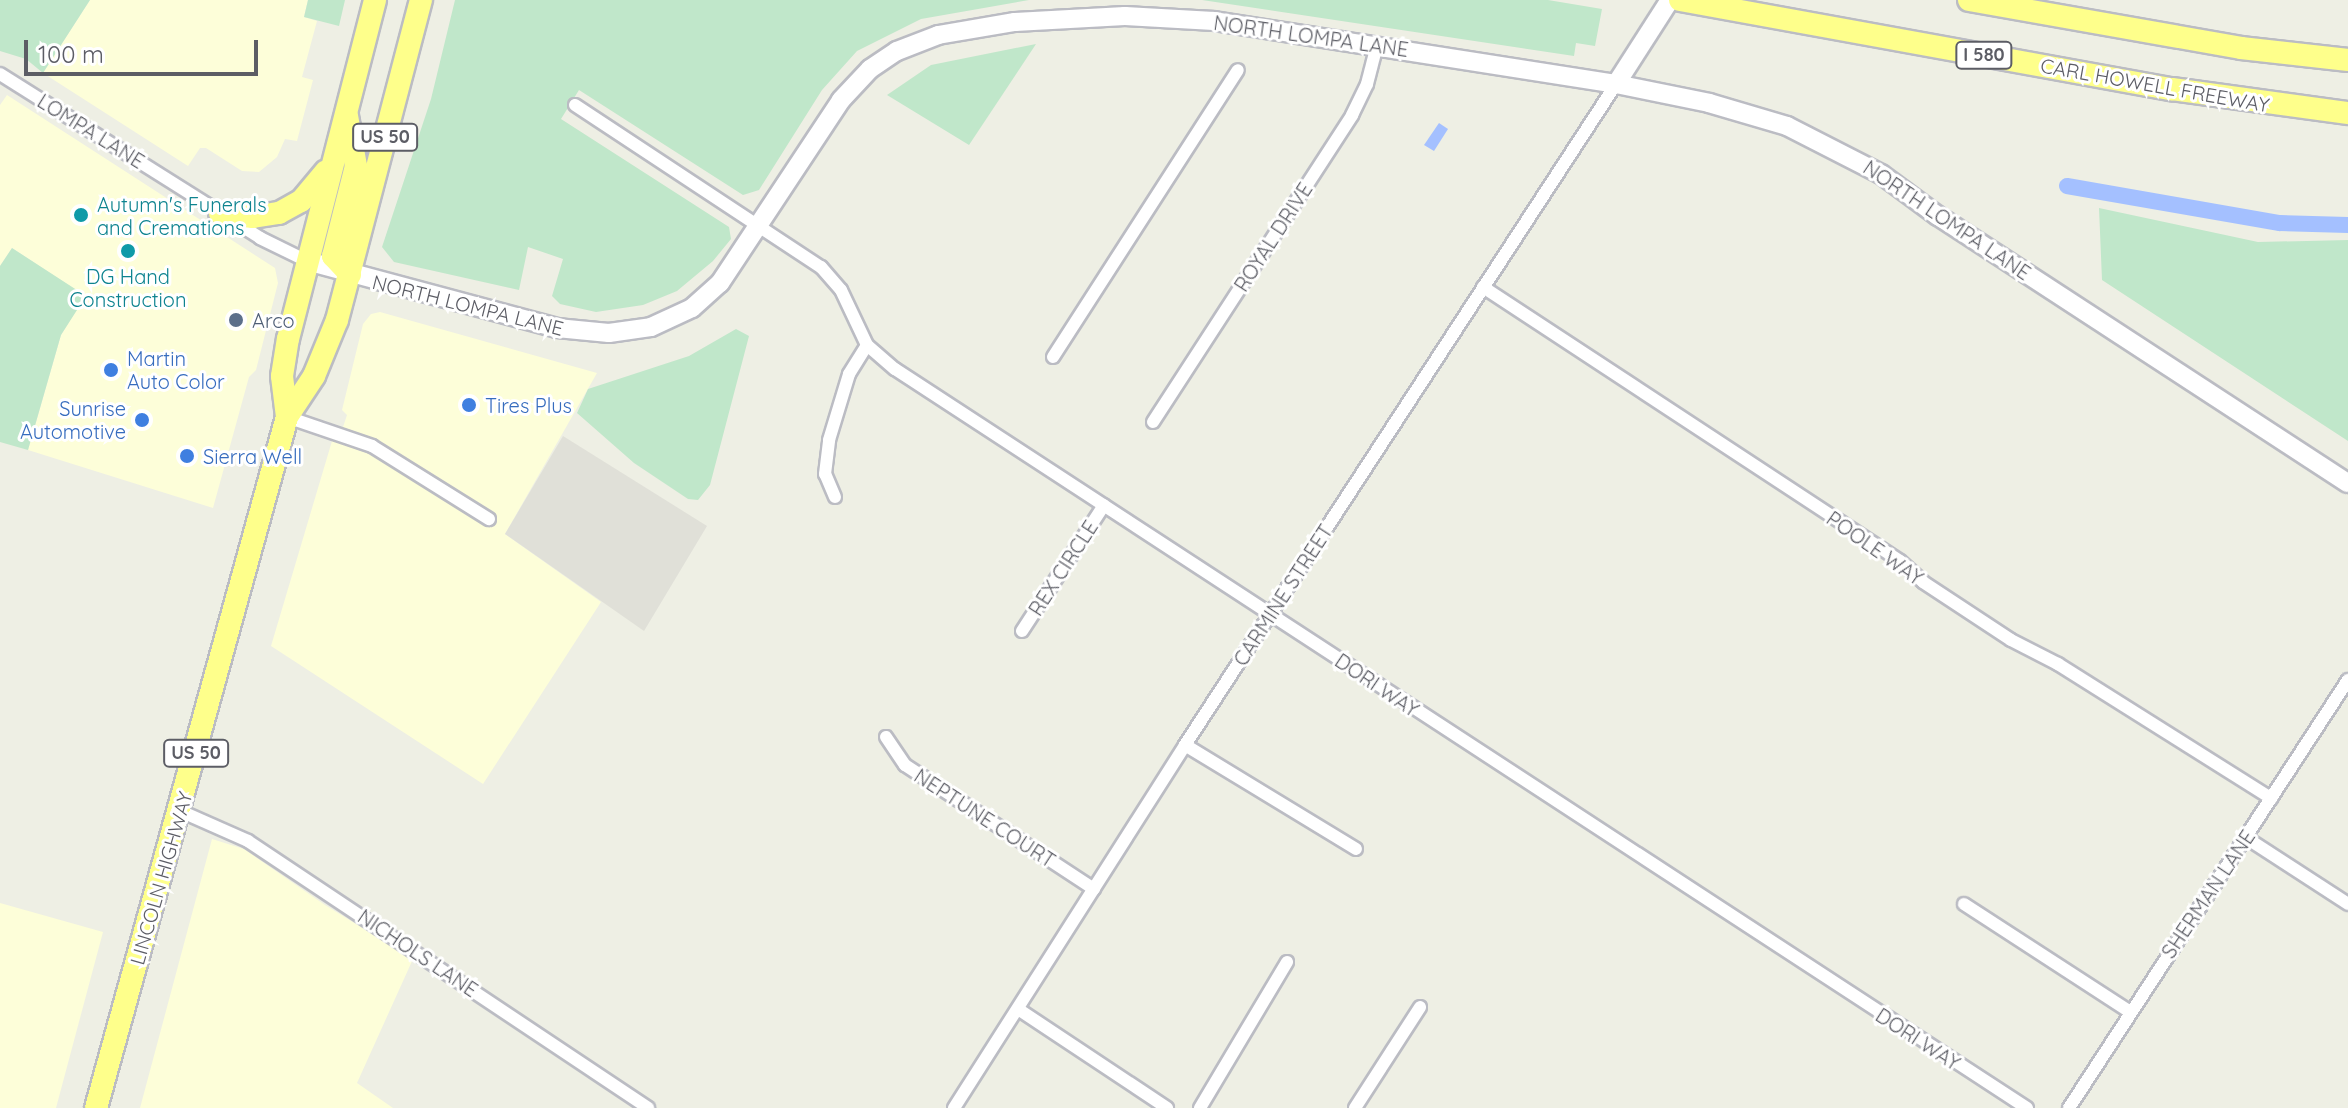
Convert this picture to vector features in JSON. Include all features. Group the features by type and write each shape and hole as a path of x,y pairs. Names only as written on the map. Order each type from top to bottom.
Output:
{"highway":[{"name":"US 50","path":"307,261 375,0"},
{"name":"US 50","path":"350,274 421,0"},
{"name":"CARL HOWELL FREEWAY","path":"1680,0 2172,89 2348,113"},
{"path":"1969,0 2217,44 2348,60"},
{"path":"346,110 356,166 333,256 350,274"},
{"path":"220,213 262,217 286,210 301,201 332,164"},
{"name":"LINCOLN HIGHWAY","path":"287,417 283,369 307,261"},
{"name":"LINCOLN HIGHWAY","path":"96,1108 287,417 321,361 350,274"}],"street":[{"path":"1616,84 1670,0"},
{"name":"NORTH LOMPA LANE","path":"307,261 557,328 597,333 629,331 674,318 703,299 730,272 827,120 859,79 897,51 938,35 1015,22 1125,16 1214,21 1616,84 1754,114 1796,130 1855,158 2348,483"},
{"name":"ROYAL DRIVE","path":"1153,422 1358,105 1377,45"},
{"path":"1053,357 1238,70"},
{"name":"LOMPA LANE","path":"0,74 272,245 307,261"},
{"name":"CARMINE STREET","path":"954,1108 1185,745 1616,84"},
{"name":"DORI WAY","path":"575,105 813,261 835,281 867,345 895,369 2027,1108"},
{"name":"POOLE WAY","path":"1483,287 1900,561 1923,582 2271,798"},
{"path":"835,497 825,474 829,440 851,368 867,345"},
{"path":"287,417 378,448 489,519"},
{"name":"REX CIRCLE","path":"1022,631 1104,505"},
{"name":"SHERMAN LANE","path":"2069,1108 2348,680"},
{"name":"NEPTUNE COURT","path":"886,737 896,756 912,770 1094,889"},
{"path":"1185,745 1356,849"},
{"name":"NICHOLS LANE","path":"180,811 248,841 648,1108"},
{"path":"2245,837 2348,904"},
{"path":"1964,904 2130,1012"},
{"path":"1200,1108 1287,962"},
{"path":"1355,1108 1420,1007"},
{"path":"1018,1009 1167,1108"}],"shaded area":[{"path":"0,0 90,0 43,73 26,59 0,51"},
{"path":"90,0 308,0 304,17 317,21 302,77 313,80 297,141 285,139 277,157 259,172 242,171 206,148 200,148 188,166 43,73"},
{"path":"308,0 345,0 339,26 304,17"},
{"path":"455,0 1029,0 921,19 857,51 822,90 759,190 743,195 579,90 561,119 729,227 731,239 713,261 677,291 643,305 596,312 560,304 552,296 563,259 528,247 519,290 394,262 382,247 431,99"},
{"path":"1202,0 1548,0 1602,9 1595,46 1576,43 1574,56"},
{"path":"1036,44 969,145 887,95 931,65"},
{"path":"7,95 275,268 278,283 256,370 249,377 213,508 28,450 61,335 85,296 12,248 0,266 0,105"},
{"path":"2099,208 2258,242 2348,240 2348,441 2102,280"},
{"path":"12,248 86,296 61,335 28,450 0,442 0,266"},
{"path":"380,312 597,373 505,534 601,602 483,784 271,646 332,441 338,442 347,415 342,410 363,324 371,314"},
{"path":"736,329 749,336 710,485 698,500 688,499 634,463 577,413 588,389 689,356"},
{"path":"563,436 707,526 644,631 505,534"},
{"path":"212,839 244,849 325,905 413,959 357,1083 393,1108 140,1108"},
{"path":"0,903 103,932 56,1108 0,1108"}],"water":[{"path":"1439,123 1448,129 1434,151 1424,145"}],"waterway":[{"path":"2067,186 2280,223 2348,225"}],"place":[{"name":"Autumn's Funerals and Cremations","path":"81,215"},
{"name":"DG Hand Construction","path":"128,251"},
{"name":"Arco","path":"236,320"},
{"name":"Martin Auto Color","path":"111,370"},
{"name":"Tires Plus","path":"469,405"},
{"name":"Sunrise Automotive","path":"142,420"},
{"name":"Sierra Well","path":"187,456"}]}
